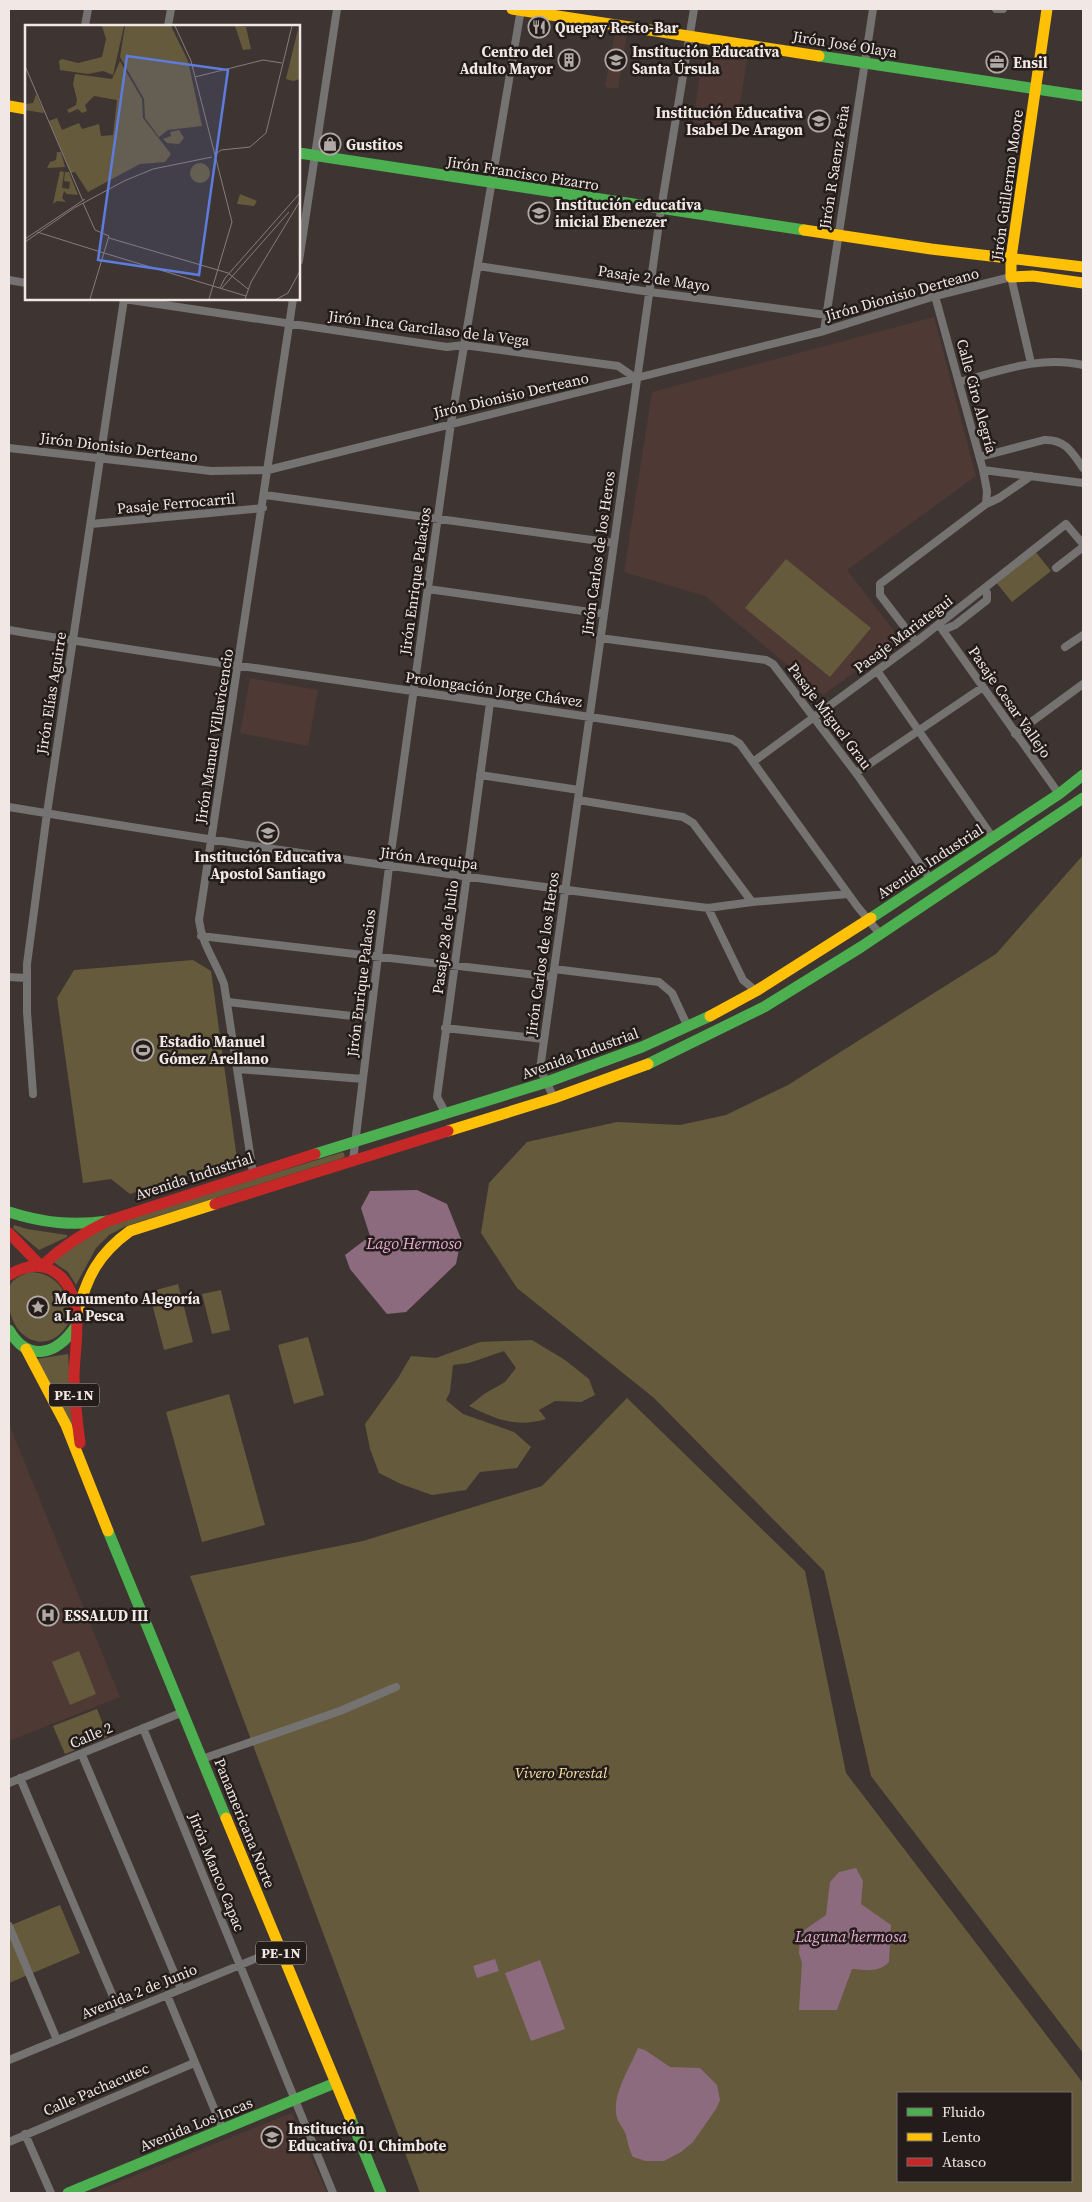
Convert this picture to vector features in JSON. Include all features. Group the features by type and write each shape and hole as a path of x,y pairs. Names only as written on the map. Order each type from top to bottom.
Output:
{"main road":[{"name":"Jirón José Olaya","path":"518,9 1083,96"},
{"name":"Jirón Guillermo Moore","path":"1011,277 1011,258 1047,9"},
{"path":"9,106 25,109"},
{"name":"Jirón Francisco Pizarro","path":"300,153 931,249 1083,268"},
{"path":"1011,277 1033,276 1083,283"},
{"name":"Avenida Industrial","path":"41,1265 81,1234 108,1221 445,1112 547,1082 642,1047 688,1027 756,991 931,880 1059,794 1083,775"},
{"path":"9,1350 24,1348 35,1351 57,1347 66,1341 76,1320 93,1266 114,1242 130,1232 554,1098 651,1063 764,1007 880,934 1083,798"},
{"path":"9,1212 52,1225 68,1226 108,1221"},
{"name":"PE-1N","path":"9,1233 41,1265 60,1276 66,1284 76,1320"},
{"path":"9,1275 22,1267 41,1265"},
{"name":"Panamericana Norte","path":"76,1320 75,1403 83,1464"},
{"name":"PE-1N","path":"9,1330 24,1348"},
{"name":"Panamericana Norte","path":"24,1348 49,1390 83,1464 101,1514 381,2193"},
{"name":"Avenida Los Incas","path":"68,2193 87,2190 223,2130 335,2084"}],"street":[{"path":"85,25 88,9"},
{"path":"168,25 172,9"},
{"path":"300,254 337,9"},
{"name":"Jirón Enrique Palacios","path":"353,1160 389,867 451,423 492,183 518,9"},
{"name":"Jirón Carlos de los Heros","path":"554,1098 540,1069 661,209 694,9"},
{"name":"Jirón R Saenz Peña","path":"824,330 873,9"},
{"name":"Pasaje 2 de Mayo","path":"478,266 650,292 827,315"},
{"name":"Jirón Dionisio Derteano","path":"9,448 211,471 268,470 451,423 637,379 824,330 935,296 1011,277"},
{"name":"Jirón Guillermo Moore","path":"1011,277 1032,363"},
{"path":"9,280 25,283"},
{"name":"Calle Ciro Alegría","path":"935,296 983,470 987,491 986,504"},
{"name":"Jirón Elías Aguirre","path":"33,1094 27,978 47,813 124,300"},
{"name":"Jirón Inca Garcilaso de la Vega","path":"131,300 447,347 464,345 618,366 637,379"},
{"name":"Jirón Manuel Villavicencio","path":"253,1173 228,1002 217,965 201,936 199,920 263,508 293,300"},
{"path":"959,382 1032,363 1067,361 1083,365"},
{"path":"980,458 1044,440 1054,439 1062,442 1069,448 1083,468"},
{"path":"983,470 1083,483"},
{"path":"916,642 880,594 880,584 986,504 999,498 1032,476"},
{"path":"264,495 614,543"},
{"name":"Pasaje Ferrocarril","path":"91,524 263,508"},
{"name":"Pasaje Mariategui","path":"753,762 814,716 878,672 916,642 941,627 1066,524 1083,546"},
{"path":"1056,568 1083,546"},
{"path":"428,589 604,614"},
{"name":"Pasaje Cesar Vallejo","path":"941,627 1059,794"},
{"name":"Prolongación Jorge Chávez","path":"9,630 238,666 590,716 732,739 740,744 848,894 880,934"},
{"path":"1065,648 1083,635"},
{"name":"Pasaje Miguel Grau","path":"600,638 766,660 773,664 856,773 931,880"},
{"path":"878,672 993,838"},
{"path":"1015,734 1083,684"},
{"path":"856,773 983,687"},
{"name":"Pasaje 28 de Julio","path":"445,1112 437,1097 490,703"},
{"path":"480,775 579,790"},
{"path":"578,800 683,817 693,824 752,902"},
{"name":"Jirón Arequipa","path":"9,807 212,841 389,867 708,908 752,902 848,894"},
{"path":"708,908 743,980 756,991"},
{"path":"201,936 456,965 659,982 672,993 688,1027"},
{"path":"9,977 27,978"},
{"path":"228,1002 370,1018"},
{"path":"446,1028 544,1039"},
{"path":"237,1069 363,1079"},
{"path":"202,1759 340,1711 396,1687"},
{"name":"Calle 2","path":"9,1783 82,1755 183,1712"},
{"name":"Jirón Manco Capac","path":"143,1728 333,2193"},
{"path":"82,1755 181,1989"},
{"path":"20,1778 120,2013"},
{"path":"9,1926 57,2040"},
{"name":"Avenida 2 de Junio","path":"9,2060 279,1949"},
{"path":"167,1995 223,2130"},
{"name":"Calle Pachacutec","path":"9,2142 194,2063"},
{"path":"24,2134 50,2193"}],"shaded area":[{"name":"Institución Educativa Santa Úrsula","path":"615,32 627,34 618,89 605,87"},
{"path":"714,49 748,54 736,129 693,122 703,55"},
{"path":"934,317 976,476 847,570 900,639 823,695 705,596 624,572 652,392"},
{"path":"250,678 318,690 308,746 240,733"},
{"name":"ESSALUD III","path":"9,1424 120,1697 9,1741"},
{"path":"292,2113 327,2193 97,2193 96,2191"}],"green space":[{"path":"1034,550 1051,571 1012,602 995,581"},
{"path":"786,559 871,628 830,677 745,608"},
{"path":"1083,855 1083,2053 871,1776 824,1571 654,1398 517,1288 481,1233 489,1183 527,1142 617,1122 680,1125 726,1115 788,1085 996,954"},
{"name":"Estadio Manuel Gómez Arellano","path":"193,960 211,971 237,1159 130,1194 111,1179 83,1183 57,998 74,970"},
{"path":"343,1152 345,1156 343,1158 126,1226 109,1235 96,1248 76,1285 68,1272 52,1261 61,1252 112,1223"},
{"path":"14,1225 27,1229 67,1235 67,1237 39,1250 13,1228"},
{"path":"29,1272 48,1276 55,1281 61,1287 68,1303 69,1322 61,1333 51,1340 41,1342 32,1340 16,1326 11,1314 9,1289 11,1284 18,1277"},
{"path":"178,1284 193,1342 164,1350 149,1292"},
{"path":"221,1290 230,1330 212,1334 202,1294"},
{"path":"308,1337 324,1395 294,1404 278,1345"},
{"path":"532,1340 565,1360 589,1379 595,1395 581,1402 555,1401 539,1410 546,1419 525,1423 506,1421 469,1406 484,1394 505,1382 516,1368 504,1351 469,1363 453,1365 450,1392 446,1400 463,1414 514,1432 531,1447 517,1468 480,1472 466,1490 432,1495 401,1484 379,1473 370,1449 365,1424 398,1378 411,1356 436,1358 480,1342"},
{"path":"68,1354 73,1430 37,1359"},
{"path":"229,1394 265,1525 202,1542 166,1412"},
{"name":"Vivero Forestal","path":"627,1398 805,1571 846,1773 1083,2083 1083,2193 420,2193 190,1576 363,1541 542,1486"},
{"path":"79,1651 96,1694 70,1705 52,1662"},
{"path":"97,1709 108,1737 65,1754 53,1726"},
{"path":"60,1905 80,1953 9,1983 9,1926"}],"water":[{"name":"Lago Hermoso","path":"417,1190 447,1204 461,1239 456,1264 406,1312 387,1314 350,1269 345,1255 370,1236 361,1208 370,1191"},
{"name":"Laguna hermosa","path":"856,1868 863,1881 861,1904 891,1925 889,1962 876,1969 852,1969 837,2010 799,2010 802,1963 799,1953 800,1933 826,1915 830,1882 839,1872"},
{"path":"495,1959 499,1971 477,1978 473,1966"},
{"path":"540,1960 565,2029 531,2041 505,1973"},
{"path":"638,2048 645,2050 670,2067 700,2068 717,2085 720,2100 716,2109 693,2142 681,2152 664,2161 646,2161 633,2157 625,2133 617,2118 616,2109 619,2091"}],"traffic: fast":[{"path":"819,56 1083,96"},
{"path":"300,153 804,230"},
{"path":"871,918 1059,794 1083,775"},
{"path":"648,1064 764,1007 861,947 1083,798"},
{"path":"315,1154 547,1082 642,1047 710,1016"},
{"path":"9,1212 34,1219 58,1222 108,1221"},
{"path":"9,1330 25,1347 34,1351 42,1351 60,1344 76,1326"},
{"path":"108,1531 226,1818"},
{"path":"68,2193 335,2083"},
{"path":"350,2117 381,2193"}],"traffic: slow":[{"path":"512,9 819,56"},
{"path":"1047,9 1011,258 1011,277 1033,276 1083,283"},
{"path":"9,106 25,109"},
{"path":"804,230 931,249 1083,267"},
{"path":"710,1016 756,991 871,918"},
{"path":"448,1131 554,1098 648,1064"},
{"path":"77,1314 95,1267 110,1248 130,1231 215,1204"},
{"path":"26,1349 66,1425 108,1531"},
{"path":"226,1818 350,2117"}],"traffic: jam":[{"path":"215,1204 448,1131"},
{"path":"43,1265 74,1240 108,1221 315,1154"},
{"path":"9,1233 39,1264"},
{"path":"9,1275 22,1269 44,1267 54,1271 68,1287 73,1299 77,1320 74,1378 80,1443"}],"place":[{"name":"Quepay Resto-Bar","path":"539,27"},
{"name":"Centro del Adulto Mayor","path":"569,60"},
{"name":"Institución Educativa Santa Úrsula","path":"616,60"},
{"name":"Ensil","path":"997,62"},
{"name":"Institución Educativa Isabel De Aragon","path":"819,121"},
{"name":"Gustitos","path":"330,144"},
{"name":"Institución educativa inicial Ebenezer","path":"539,213"},
{"name":"Institución Educativa Apostol Santiago","path":"268,833"},
{"name":"Estadio Manuel Gómez Arellano","path":"143,1050"},
{"name":"Monumento Alegoría a La Pesca","path":"38,1307"},
{"name":"ESSALUD III","path":"48,1615"},
{"name":"Institución Educativa 01 Chimbote","path":"272,2137"}]}
